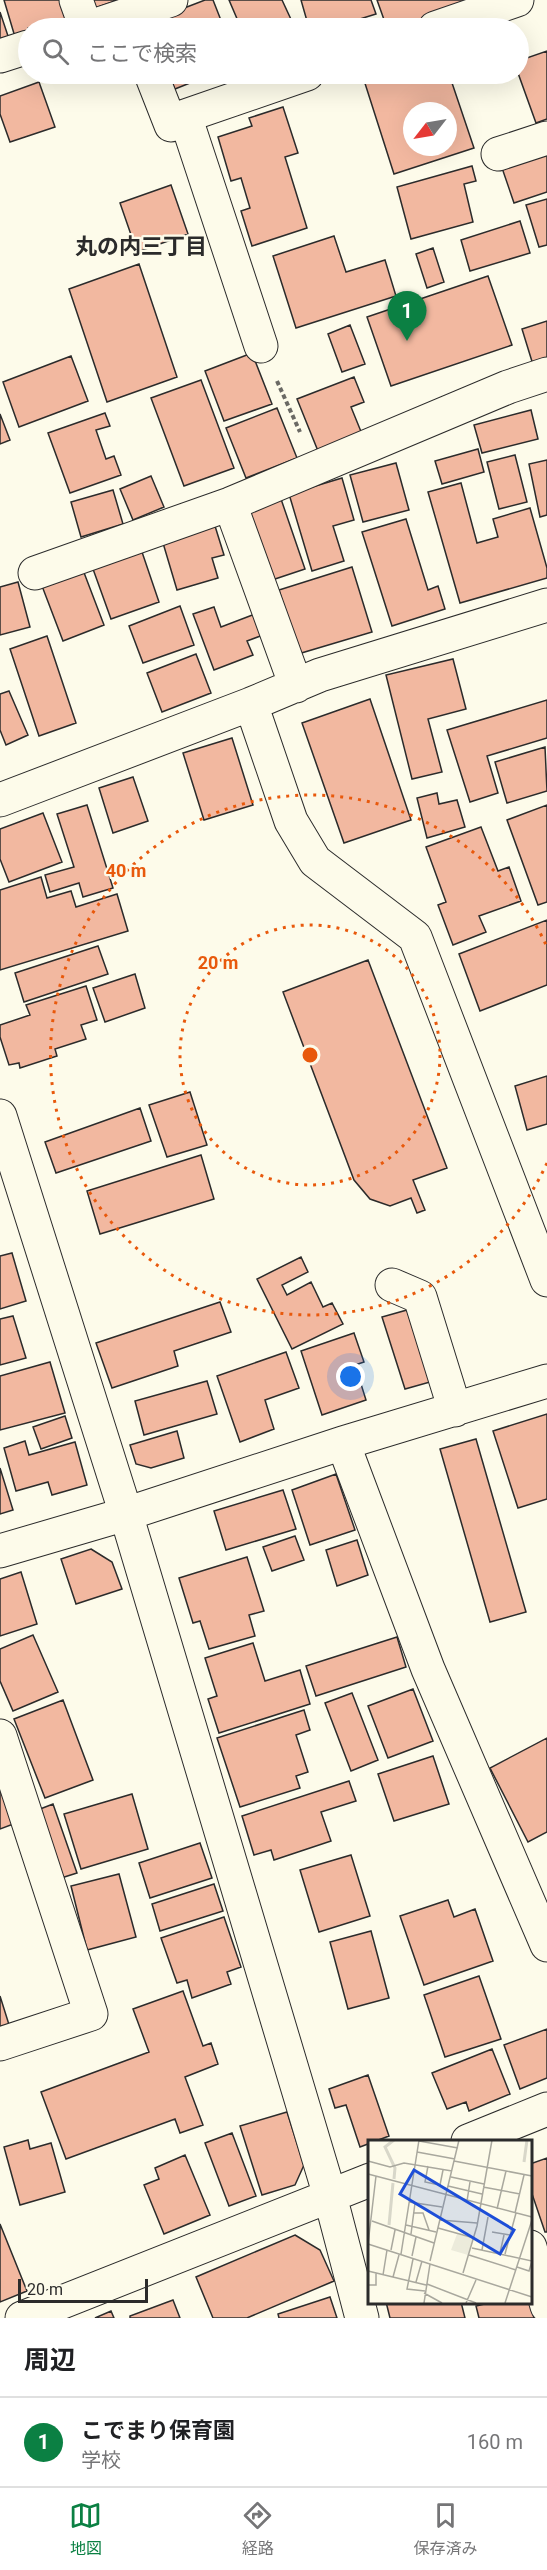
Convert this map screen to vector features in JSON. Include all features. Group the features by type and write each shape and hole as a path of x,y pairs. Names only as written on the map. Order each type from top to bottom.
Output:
{"street":[{"path":"76,0 83,18"},
{"path":"139,18 171,0"},
{"path":"464,18 517,0"},
{"path":"0,56 18,50"},
{"path":"155,84 171,125 185,116 278,84"},
{"path":"185,116 261,346"},
{"path":"498,154 547,138"},
{"path":"36,573 230,504 508,387 547,374"},
{"path":"230,504 296,686"},
{"path":"0,800 252,704 320,675 547,605"},
{"path":"252,704 291,821 315,861 415,938 547,1280"},
{"path":"0,1116 126,1514 330,2196 362,2318"},
{"path":"393,1285 420,1297 455,1410"},
{"path":"0,1551 126,1514 343,1443 547,1381"},
{"path":"343,1443 428,1669 547,1945"},
{"path":"0,1736 91,2014 0,2044"},
{"path":"473,2140 499,2135 547,2109"},
{"path":"22,2318 368,2181"},
{"path":"532,2251 547,2306"}],"path":[{"path":"261,346 316,468"}],"building":[{"path":"4,0 67,0 72,18 18,18 18,36 15,37"},
{"path":"89,0 118,0 92,9"},
{"path":"205,0 213,0 220,18 158,18"},
{"path":"229,0 282,0 290,18 237,18"},
{"path":"301,0 371,0 376,14 363,18 306,18"},
{"path":"377,0 473,0 474,4 433,18 383,18"},
{"path":"0,12 9,39 0,42"},
{"path":"547,51 547,119 536,123 522,84 529,84 529,57"},
{"path":"33,84 40,84 55,127 10,142 0,114 0,96"},
{"path":"173,84 188,84 175,89"},
{"path":"365,84 452,84 474,148 457,154 457,102 403,102 403,156 449,156 394,174"},
{"path":"283,107 298,153 285,157 307,228 252,246 241,211 250,208 241,178 231,181 218,137 252,126 249,118"},
{"path":"547,150 547,192 514,203 501,165"},
{"path":"472,166 476,181 464,184 473,222 411,239 397,187"},
{"path":"171,185 188,234 137,252 120,203"},
{"path":"547,199 547,245 539,247 526,205"},
{"path":"520,221 530,253 470,271 461,240"},
{"path":"334,236 346,272 385,260 396,296 296,328 273,256"},
{"path":"433,248 444,282 427,288 416,254"},
{"path":"139,264 177,377 107,402 69,289"},
{"path":"488,276 512,345 391,386 367,317"},
{"path":"547,321 547,364 534,368 522,329"},
{"path":"350,325 365,364 342,372 328,334"},
{"path":"252,353 272,404 224,421 205,371"},
{"path":"71,356 88,401 19,427 3,382"},
{"path":"354,377 364,402 351,407 362,434 318,451 297,399"},
{"path":"201,380 234,468 184,486 151,398"},
{"path":"277,408 297,458 246,478 226,428"},
{"path":"531,410 538,439 482,453 474,425"},
{"path":"105,413 110,426 96,430 106,459 114,456 121,475 70,493 48,433"},
{"path":"0,414 10,440 0,444"},
{"path":"478,449 484,472 442,484 435,461"},
{"path":"515,455 527,502 499,509 487,462"},
{"path":"547,460 547,515 540,517 529,464"},
{"path":"396,463 409,510 363,522 350,475"},
{"path":"151,476 164,507 133,520 120,489"},
{"path":"342,478 354,520 333,526 344,561 312,571 289,494"},
{"path":"461,483 477,543 498,537 493,519 530,508 547,568 547,578 460,603 428,492"},
{"path":"113,490 123,524 81,537 71,502"},
{"path":"281,499 305,569 269,581 245,512"},
{"path":"406,519 428,590 438,586 445,609 392,626 362,532"},
{"path":"215,526 224,555 212,558 218,578 177,590 163,543"},
{"path":"142,552 159,602 111,619 93,569"},
{"path":"352,567 372,632 298,654 279,590"},
{"path":"83,570 104,625 63,641 42,586"},
{"path":"18,582 30,627 0,635 0,587"},
{"path":"180,606 194,645 143,663 129,626"},
{"path":"214,607 221,627 255,614 263,635 247,641 253,655 214,670 193,614"},
{"path":"47,636 76,723 39,736 10,649"},
{"path":"196,654 211,693 162,712 147,673"},
{"path":"453,659 466,709 428,719 442,772 412,779 386,675"},
{"path":"9,691 28,735 6,745 0,730 0,694"},
{"path":"370,699 411,820 344,843 302,723"},
{"path":"547,700 547,738 487,756 498,793 470,802 447,730"},
{"path":"232,738 253,805 204,820 183,753"},
{"path":"545,747 547,791 507,803 495,762"},
{"path":"133,777 148,821 113,833 99,788"},
{"path":"437,793 439,804 457,800 465,827 427,838 417,798"},
{"path":"87,805 113,888 83,897 79,883 50,892 45,875 74,867 57,814"},
{"path":"547,805 547,902 538,905 507,820"},
{"path":"43,813 62,862 9,882 0,859 0,829"},
{"path":"481,827 498,871 509,867 521,901 479,916 486,932 453,945 438,905 446,902 426,847"},
{"path":"41,877 47,898 71,891 76,907 117,894 128,931 0,970 0,890"},
{"path":"547,920 547,985 480,1011 459,954"},
{"path":"98,946 108,974 24,1002 15,973"},
{"path":"368,960 447,1168 413,1180 425,1210 417,1213 411,1198 390,1206 370,1199 354,1180 283,992"},
{"path":"135,974 145,1008 105,1022 93,988"},
{"path":"86,986 97,1020 81,1025 86,1039 55,1049 57,1056 20,1068 19,1063 9,1065 0,1037 0,1025 30,1015 26,1005"},
{"path":"547,1076 547,1124 527,1130 515,1086"},
{"path":"190,1092 207,1145 167,1157 149,1105"},
{"path":"140,1108 151,1141 56,1173 45,1142"},
{"path":"201,1155 214,1199 100,1234 87,1191"},
{"path":"12,1253 26,1301 0,1309 0,1256"},
{"path":"301,1257 308,1272 282,1285 287,1295 311,1282 323,1307 332,1303 343,1324 292,1349 257,1279"},
{"path":"220,1302 231,1332 174,1351 178,1366 112,1388 96,1343"},
{"path":"407,1310 430,1382 405,1389 382,1317"},
{"path":"13,1316 26,1358 0,1365 0,1319"},
{"path":"354,1333 364,1362 355,1365 366,1400 322,1415 301,1351"},
{"path":"286,1352 299,1388 265,1400 274,1429 240,1442 217,1376"},
{"path":"50,1362 65,1413 0,1430 0,1376"},
{"path":"207,1381 217,1414 144,1435 135,1401"},
{"path":"547,1414 547,1499 518,1508 493,1431"},
{"path":"65,1416 72,1438 41,1449 33,1427"},
{"path":"177,1431 184,1458 151,1468 136,1464 130,1445"},
{"path":"476,1439 526,1612 490,1622 440,1449"},
{"path":"25,1441 29,1455 75,1442 87,1485 52,1495 48,1482 16,1491 4,1448"},
{"path":"0,1468 13,1510 0,1514"},
{"path":"336,1474 355,1530 310,1545 292,1490"},
{"path":"283,1490 296,1529 226,1550 214,1511"},
{"path":"295,1536 304,1560 272,1571 263,1547"},
{"path":"357,1540 368,1575 337,1586 326,1550"},
{"path":"91,1549 112,1562 122,1589 76,1604 61,1559"},
{"path":"247,1557 264,1611 249,1615 255,1636 209,1649 200,1621 193,1623 179,1578"},
{"path":"21,1572 37,1624 0,1636 0,1579"},
{"path":"33,1635 58,1692 13,1711 0,1681 0,1649"},
{"path":"397,1637 406,1667 316,1696 306,1666"},
{"path":"253,1643 265,1681 300,1670 310,1704 219,1733 208,1699 217,1696 205,1658"},
{"path":"413,1689 433,1741 388,1758 368,1706"},
{"path":"352,1693 378,1760 351,1771 325,1703"},
{"path":"63,1700 93,1780 45,1798 14,1719"},
{"path":"304,1710 310,1730 296,1735 308,1772 296,1776 300,1788 240,1807 217,1738"},
{"path":"547,1738 547,1832 528,1842 490,1768"},
{"path":"433,1756 449,1804 394,1821 378,1774"},
{"path":"0,1780 16,1823 0,1829"},
{"path":"349,1781 356,1801 321,1812 331,1841 274,1860 271,1850 254,1855 242,1816"},
{"path":"132,1794 148,1849 81,1869 64,1814"},
{"path":"53,1804 77,1873 58,1879 35,1811"},
{"path":"200,1843 212,1878 150,1898 139,1863"},
{"path":"351,1855 370,1916 319,1932 300,1870"},
{"path":"119,1874 136,1937 87,1950 71,1886"},
{"path":"214,1884 223,1911 160,1931 152,1904"},
{"path":"448,1900 454,1917 475,1909 493,1961 424,1985 400,1916"},
{"path":"224,1917 241,1967 227,1972 231,1984 192,1998 187,1980 177,1983 161,1938"},
{"path":"371,1931 389,1998 348,2009 330,1942"},
{"path":"479,1976 501,2039 445,2057 424,1995"},
{"path":"183,1991 203,2046 211,2043 218,2064 185,2077 203,2125 180,2133 175,2119 66,2159 41,2092 149,2052 133,2009"},
{"path":"0,1996 11,2031 0,2035"},
{"path":"547,2029 547,2078 520,2089 504,2045"},
{"path":"492,2049 510,2094 469,2111 466,2102 447,2109 432,2073"},
{"path":"368,2075 389,2136 378,2140 368,2140 368,2144 360,2147 346,2105 335,2108 329,2089"},
{"path":"287,2112 304,2165 295,2185 262,2195 240,2126"},
{"path":"232,2133 256,2196 229,2206 205,2143"},
{"path":"28,2140 30,2149 51,2143 65,2192 20,2205 4,2147"},
{"path":"185,2155 210,2215 164,2234 144,2185 159,2179 155,2168"},
{"path":"547,2158 547,2232 545,2232 532,2194 532,2163"},
{"path":"0,2224 27,2291 0,2302"},
{"path":"295,2235 320,2250 334,2281 247,2318 213,2318 196,2277"},
{"path":"330,2297 337,2318 279,2318 278,2314"},
{"path":"173,2300 180,2318 130,2318 130,2316"},
{"path":"386,2303 461,2303 465,2318 390,2318"},
{"path":"489,2303 530,2303 534,2318 479,2318 476,2306"},
{"path":"111,2311 114,2318 95,2318"}],"place":[{"name":"こでまり保育園","path":"407,341"}],"district":[{"name":"丸の内三丁目","path":"141,246"}]}
